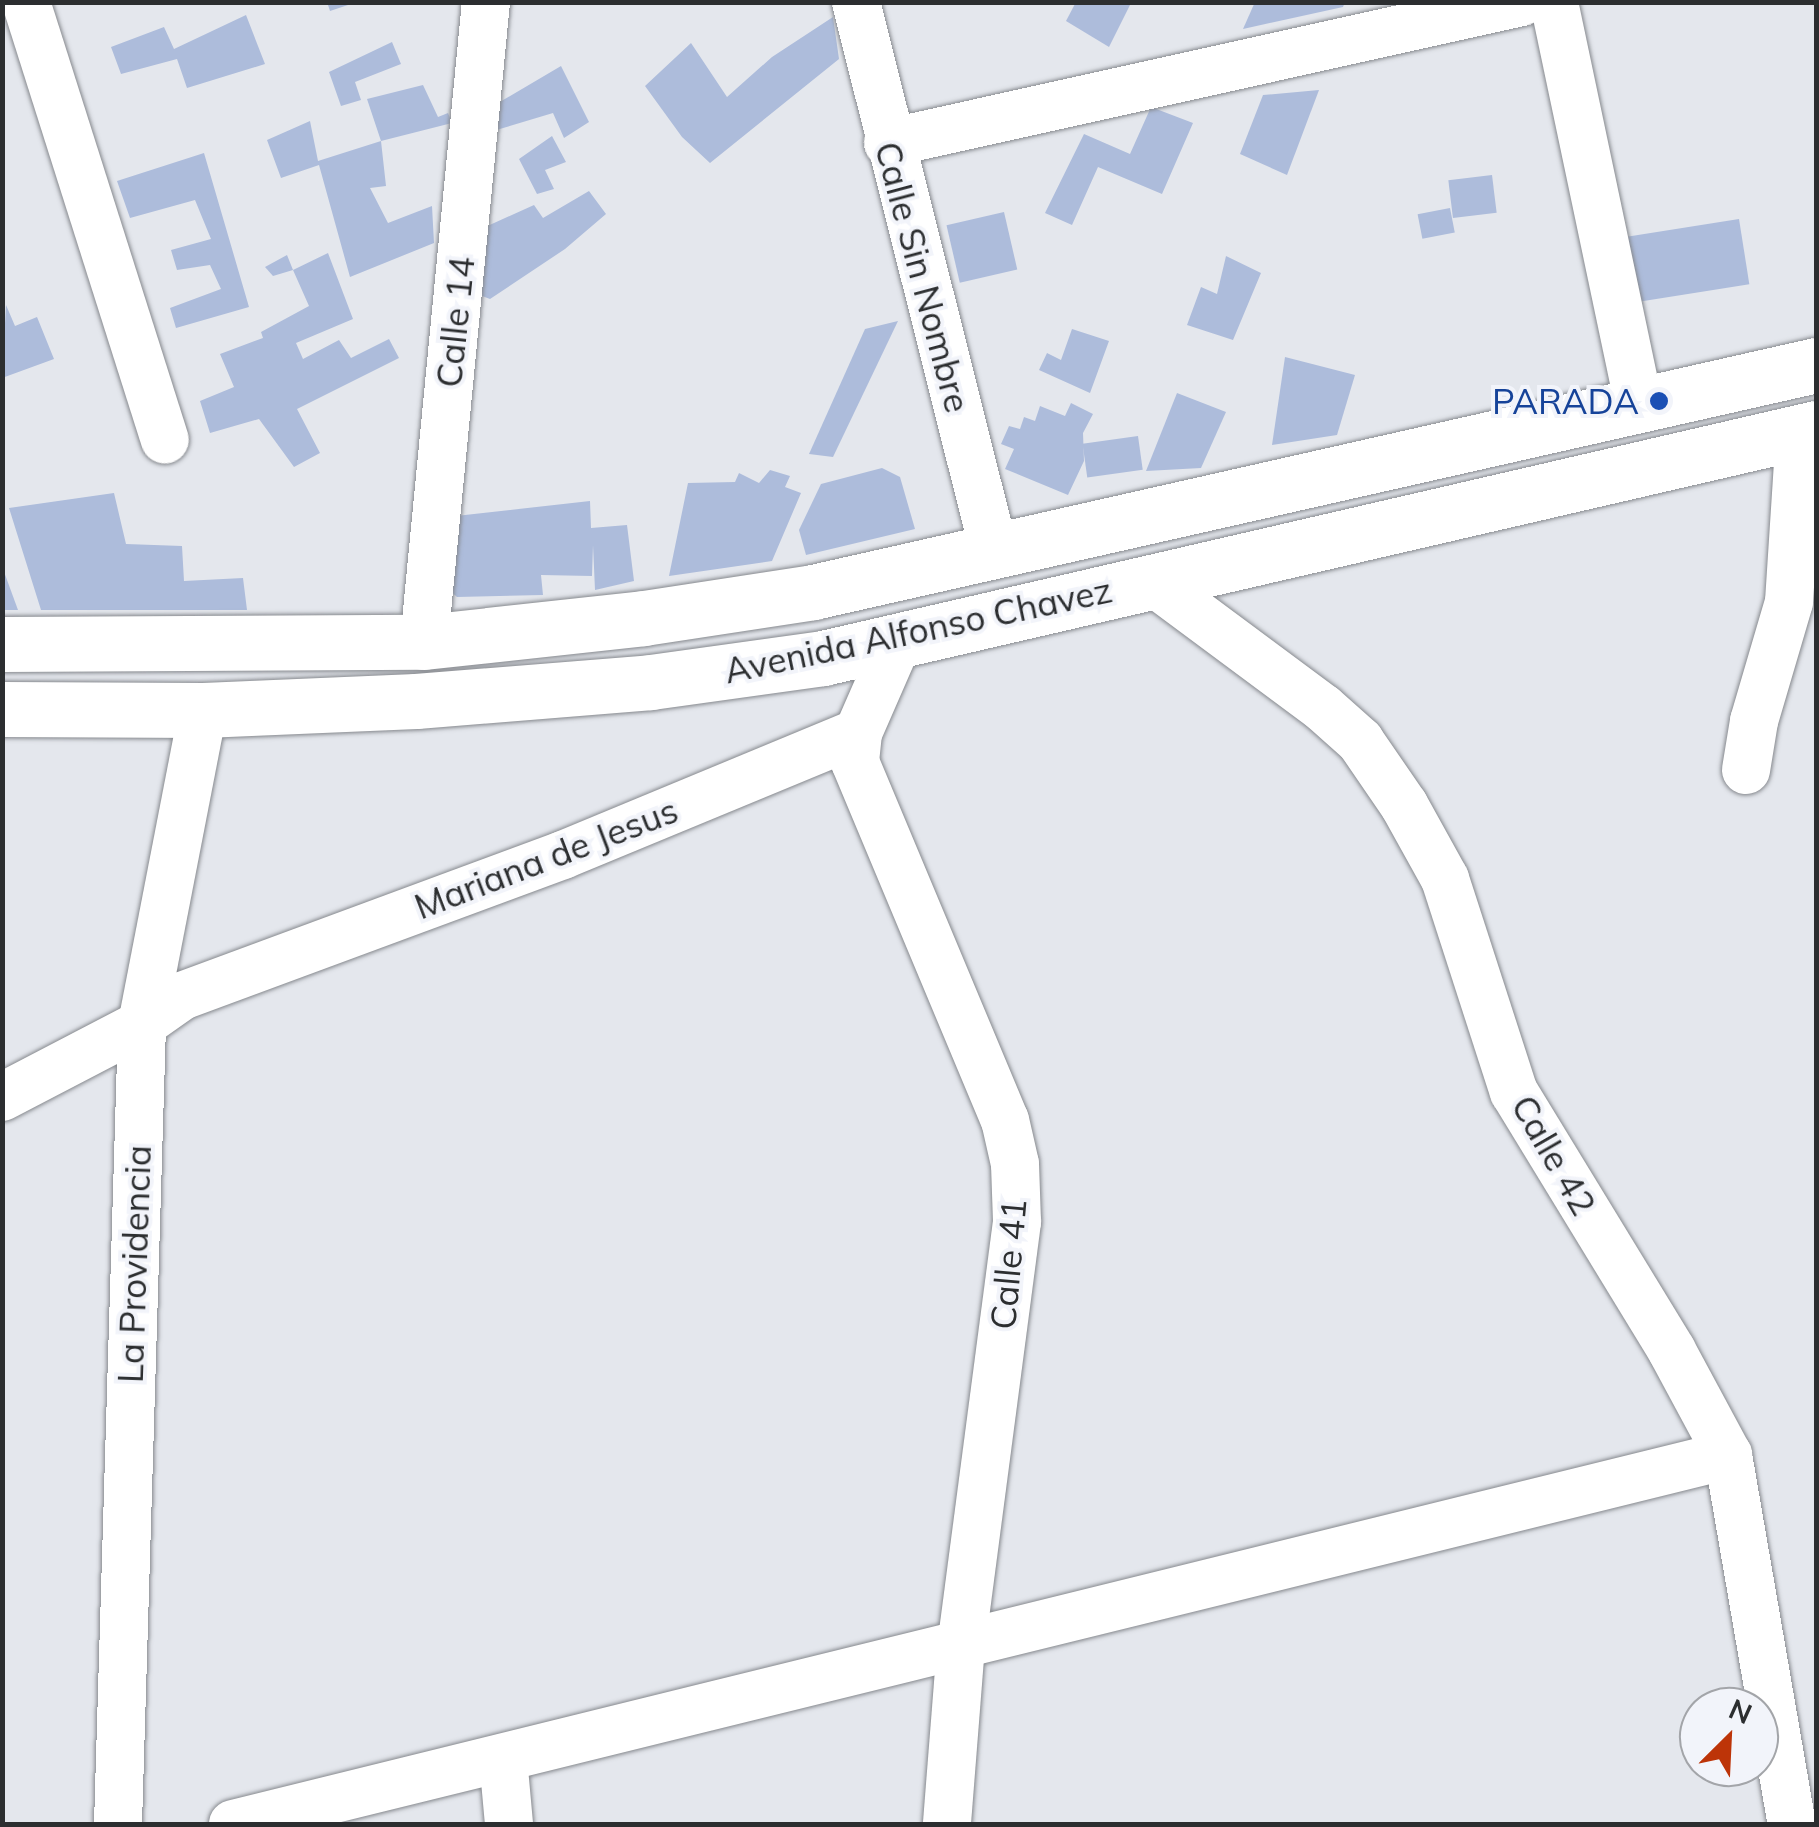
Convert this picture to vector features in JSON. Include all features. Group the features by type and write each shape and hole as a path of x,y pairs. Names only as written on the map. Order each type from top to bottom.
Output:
{"main road":[{"name":"Avenida Alfonso Chavez","path":"2,644 424,642 644,618 814,592 1816,365"},
{"name":"Avenida Alfonso Chavez","path":"2,709 202,710 416,701 651,682 824,658 1808,430"}],"street":[{"path":"26,2 164,439"},
{"name":"Calle 14","path":"424,642 486,2"},
{"name":"Calle Sin Nombre","path":"856,2 888,143 994,550"},
{"path":"888,143 1522,2"},
{"path":"1554,2 1639,406"},
{"path":"1746,770 1754,722 1789,602 1808,430"},
{"name":"Calle 42","path":"1152,581 1323,708 1360,741 1404,805 1445,879 1514,1092 1672,1351 1728,1455 1792,1824"},
{"path":"858,732 899,639"},
{"name":"La Providencia","path":"118,1824 142,1024 202,710"},
{"name":"Mariana de Jesus","path":"2,1096 142,1024 182,996 562,856 858,732"},
{"name":"Calle 41","path":"858,732 854,762 1005,1120 1015,1164 1017,1222 961,1646 947,1824"},
{"path":"234,1824 1728,1455"},
{"path":"502,1758 509,1824"}],"building":[{"path":"327,2 354,2 354,3 330,11"},
{"path":"1076,2 1130,5 1109,47 1066,21"},
{"path":"1255,2 1345,2 1343,7 1243,29"},
{"path":"246,15 265,64 187,88 177,59 121,74 111,47 164,27 174,49"},
{"path":"833,17 839,59 710,163 682,137 645,86 691,43 727,97 772,57"},
{"path":"392,42 401,64 355,82 361,100 341,106 329,72"},
{"path":"561,66 589,122 564,138 553,113 493,131 498,103"},
{"path":"423,85 438,117 448,113 452,123 381,141 367,99"},
{"path":"1319,90 1287,175 1240,154 1263,95"},
{"path":"1151,107 1193,123 1162,194 1098,167 1072,225 1045,213 1084,134 1130,154"},
{"path":"310,121 318,161 381,141 386,186 370,188 388,223 432,206 434,243 350,277 319,165 281,178 267,140"},
{"path":"552,136 566,162 545,170 554,189 537,194 519,159"},
{"path":"204,153 249,307 176,328 170,308 221,289 210,265 177,270 171,250 211,239 195,200 130,218 117,181"},
{"path":"1492,175 1497,213 1453,218 1448,180"},
{"path":"589,191 606,214 565,249 490,299 477,294 483,228 534,205 543,218"},
{"path":"1450,208 1455,233 1422,239 1418,214"},
{"path":"1004,212 1017,269 960,283 947,225"},
{"path":"1739,219 1749,284 1628,303 1618,238"},
{"path":"328,253 353,319 296,343 303,359 339,340 351,358 389,339 399,358 297,409 320,453 294,467 259,419 210,433 200,401 234,387 220,354 263,338 261,332 309,306 293,270"},
{"path":"287,255 293,270 273,276 265,267"},
{"path":"1226,256 1261,273 1233,340 1187,325 1201,287 1217,294"},
{"path":"6,305 15,326 37,317 54,359 2,378"},
{"path":"898,321 833,457 809,454 865,329"},
{"path":"1072,329 1109,341 1090,393 1039,370 1047,353 1061,360"},
{"path":"1285,357 1355,375 1337,435 1272,445"},
{"path":"1177,393 1226,412 1201,468 1146,471"},
{"path":"1071,403 1093,414 1083,433 1084,461 1068,495 1005,469 1014,449 1001,444 1009,426 1020,429 1024,417 1035,421 1040,406 1065,416"},
{"path":"1138,436 1143,470 1087,477 1083,444"},
{"path":"882,468 900,477 915,529 806,555 799,530 821,484"},
{"path":"770,470 790,476 785,487 801,493 772,561 669,576 688,483 735,482 739,473 759,483"},
{"path":"114,493 126,544 182,546 184,581 243,578 247,610 41,610 9,508"},
{"path":"590,501 591,528 627,525 634,581 595,590 593,545 592,576 541,575 543,595 457,597 447,588 456,516"},
{"path":"3,569 18,610 2,610"}],"place":[{"name":"PARADA","path":"1659,401"}]}
